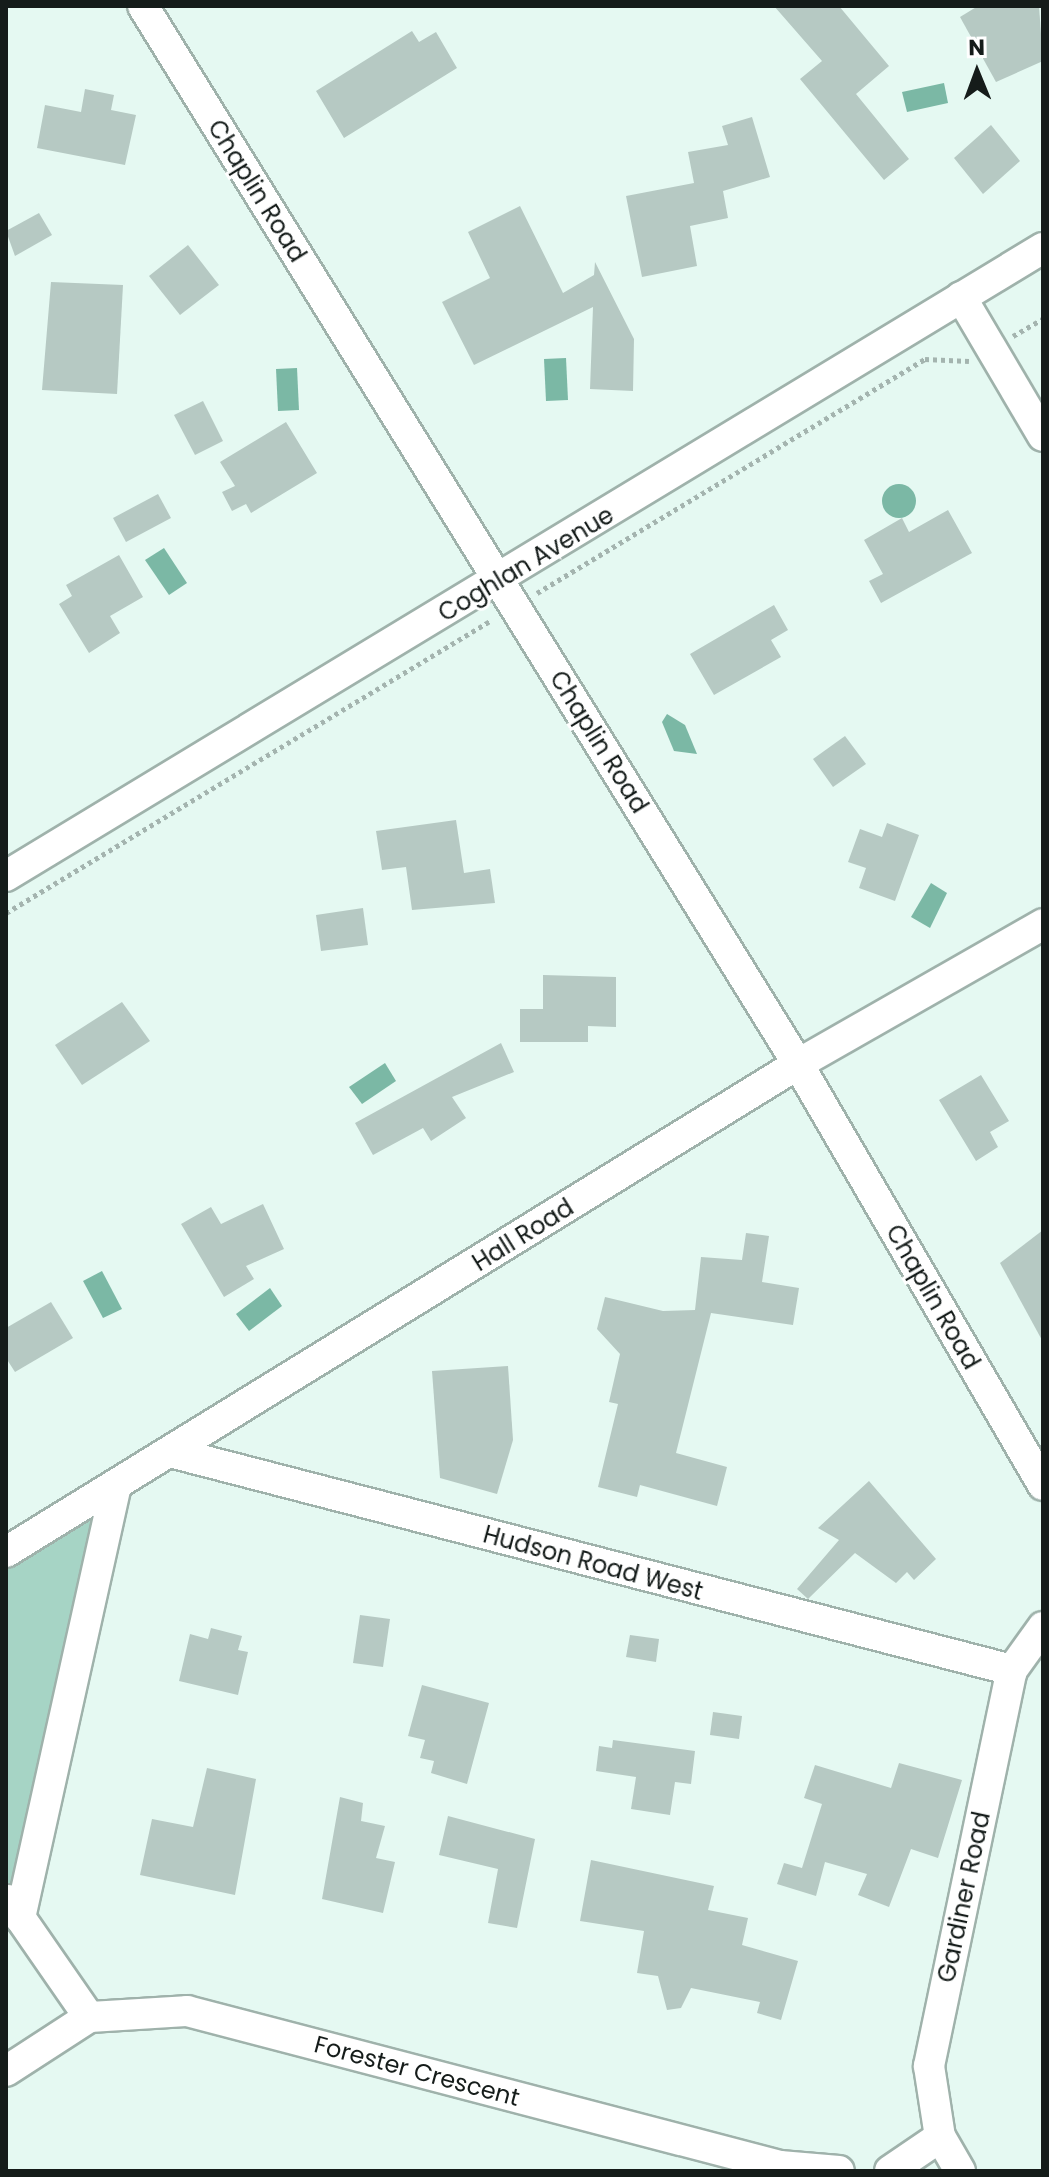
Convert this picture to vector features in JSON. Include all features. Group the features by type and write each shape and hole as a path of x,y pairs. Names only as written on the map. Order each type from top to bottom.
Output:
{"street":[{"name":"Chaplin Road","path":"143,6 798,1064 1043,1485"},
{"name":"Coghlan Avenue","path":"6,876 500,580 1043,248"},
{"path":"961,297 1043,436"},
{"name":"Hall Road","path":"6,1552 115,1490 798,1064 1043,924"},
{"name":"Hudson Road West","path":"174,1453 1012,1670"},
{"path":"89,2017 13,1907 115,1490"},
{"name":"Gardiner Road","path":"960,2171 940,2137 929,2066 1012,1670 1043,1627"},
{"name":"Forester Crescent","path":"6,2071 89,2017 187,2011 780,2166 839,2171"},
{"path":"890,2171 940,2137"}],"shaded area":[{"path":"944,83 948,103 907,112 902,92"},
{"path":"566,358 568,400 546,401 544,359"},
{"path":"297,368 299,410 278,411 276,369"},
{"path":"899,484 911,489 916,501 911,513 899,518 887,513 882,501 887,489"},
{"path":"164,548 187,583 169,595 145,560"},
{"path":"667,714 685,725 697,754 674,751 662,722"},
{"path":"931,883 947,893 930,928 911,917"},
{"path":"385,1063 396,1081 362,1104 349,1087"},
{"path":"102,1271 122,1309 103,1318 83,1281"},
{"path":"270,1288 282,1306 249,1331 236,1314"},
{"path":"105,1504 17,1902 6,1885 6,1560"}],"building":[{"path":"774,6 839,6 889,66 856,94 909,159 884,180 800,79 822,61"},
{"path":"978,6 1039,6 1043,61 996,82 960,17"},
{"path":"412,31 419,42 436,32 457,68 344,138 316,91"},
{"path":"85,89 114,95 111,110 136,115 125,165 37,148 45,105 81,112"},
{"path":"752,117 770,177 723,191 728,218 690,226 697,266 642,277 626,196 694,183 688,152 728,145 722,126"},
{"path":"991,125 1020,161 983,194 954,158"},
{"path":"520,206 563,293 594,275 595,262 634,339 633,391 590,389 593,307 474,365 442,302 490,278 468,232"},
{"path":"39,213 52,235 15,256 6,231"},
{"path":"188,245 219,285 180,315 149,276"},
{"path":"51,282 123,285 117,394 42,390"},
{"path":"203,401 223,441 195,455 174,415"},
{"path":"286,422 317,473 251,513 246,504 232,511 222,492 235,486 220,462"},
{"path":"158,494 171,518 126,542 113,518"},
{"path":"948,510 972,553 881,603 869,581 883,574 864,540 902,518 909,532"},
{"path":"119,555 143,597 110,616 120,633 89,653 59,604 72,596 66,585"},
{"path":"774,605 788,630 771,640 781,657 714,695 690,654"},
{"path":"845,736 866,764 833,787 813,759"},
{"path":"456,820 464,873 490,869 495,903 412,910 406,867 382,870 376,831"},
{"path":"887,823 919,835 895,901 859,888 866,868 848,862 860,829 882,837"},
{"path":"363,908 368,945 321,951 316,915"},
{"path":"543,975 616,977 616,1027 588,1026 588,1042 520,1042 520,1009 543,1009"},
{"path":"122,1002 150,1041 82,1085 55,1045"},
{"path":"501,1043 514,1072 452,1097 466,1118 431,1141 423,1128 373,1155 355,1123"},
{"path":"981,1075 1009,1121 990,1132 998,1147 976,1161 939,1100"},
{"path":"263,1204 284,1249 246,1266 254,1279 224,1297 181,1224 211,1207 221,1224"},
{"path":"1043,1230 1043,1342 1000,1263"},
{"path":"746,1233 769,1236 762,1282 799,1288 793,1325 711,1313 676,1453 727,1467 717,1506 640,1485 637,1497 598,1487 618,1404 609,1402 620,1354 597,1329 605,1297 663,1311 695,1310 701,1257 742,1260"},
{"path":"51,1302 73,1338 15,1372 6,1358 6,1328"},
{"path":"508,1366 513,1440 497,1494 440,1478 432,1371"},
{"path":"869,1481 936,1559 914,1580 907,1572 896,1583 855,1553 808,1599 797,1589 839,1540 818,1528"},
{"path":"360,1615 390,1619 383,1667 353,1663"},
{"path":"211,1628 242,1636 238,1650 248,1652 238,1695 179,1681 190,1634 208,1639"},
{"path":"630,1635 659,1639 656,1662 626,1657"},
{"path":"422,1685 489,1703 467,1784 431,1773 434,1761 420,1758 425,1740 408,1736"},
{"path":"713,1712 742,1716 739,1739 710,1735"},
{"path":"613,1740 695,1751 691,1784 675,1782 670,1815 631,1809 636,1777 596,1771 599,1746 612,1748"},
{"path":"899,1763 962,1780 938,1858 911,1849 889,1907 858,1895 867,1874 825,1862 816,1896 777,1884 784,1863 802,1868 822,1804 804,1798 815,1765 891,1788"},
{"path":"207,1768 256,1779 235,1895 140,1875 152,1819 193,1827"},
{"path":"340,1797 363,1803 361,1821 385,1826 376,1858 395,1862 383,1913 322,1899"},
{"path":"448,1816 535,1839 517,1928 488,1923 498,1869 439,1855"},
{"path":"591,1860 714,1886 708,1910 748,1918 742,1945 798,1961 781,2020 757,2013 760,2002 691,1988 681,2008 667,2010 658,1976 637,1973 644,1931 580,1921"}]}
